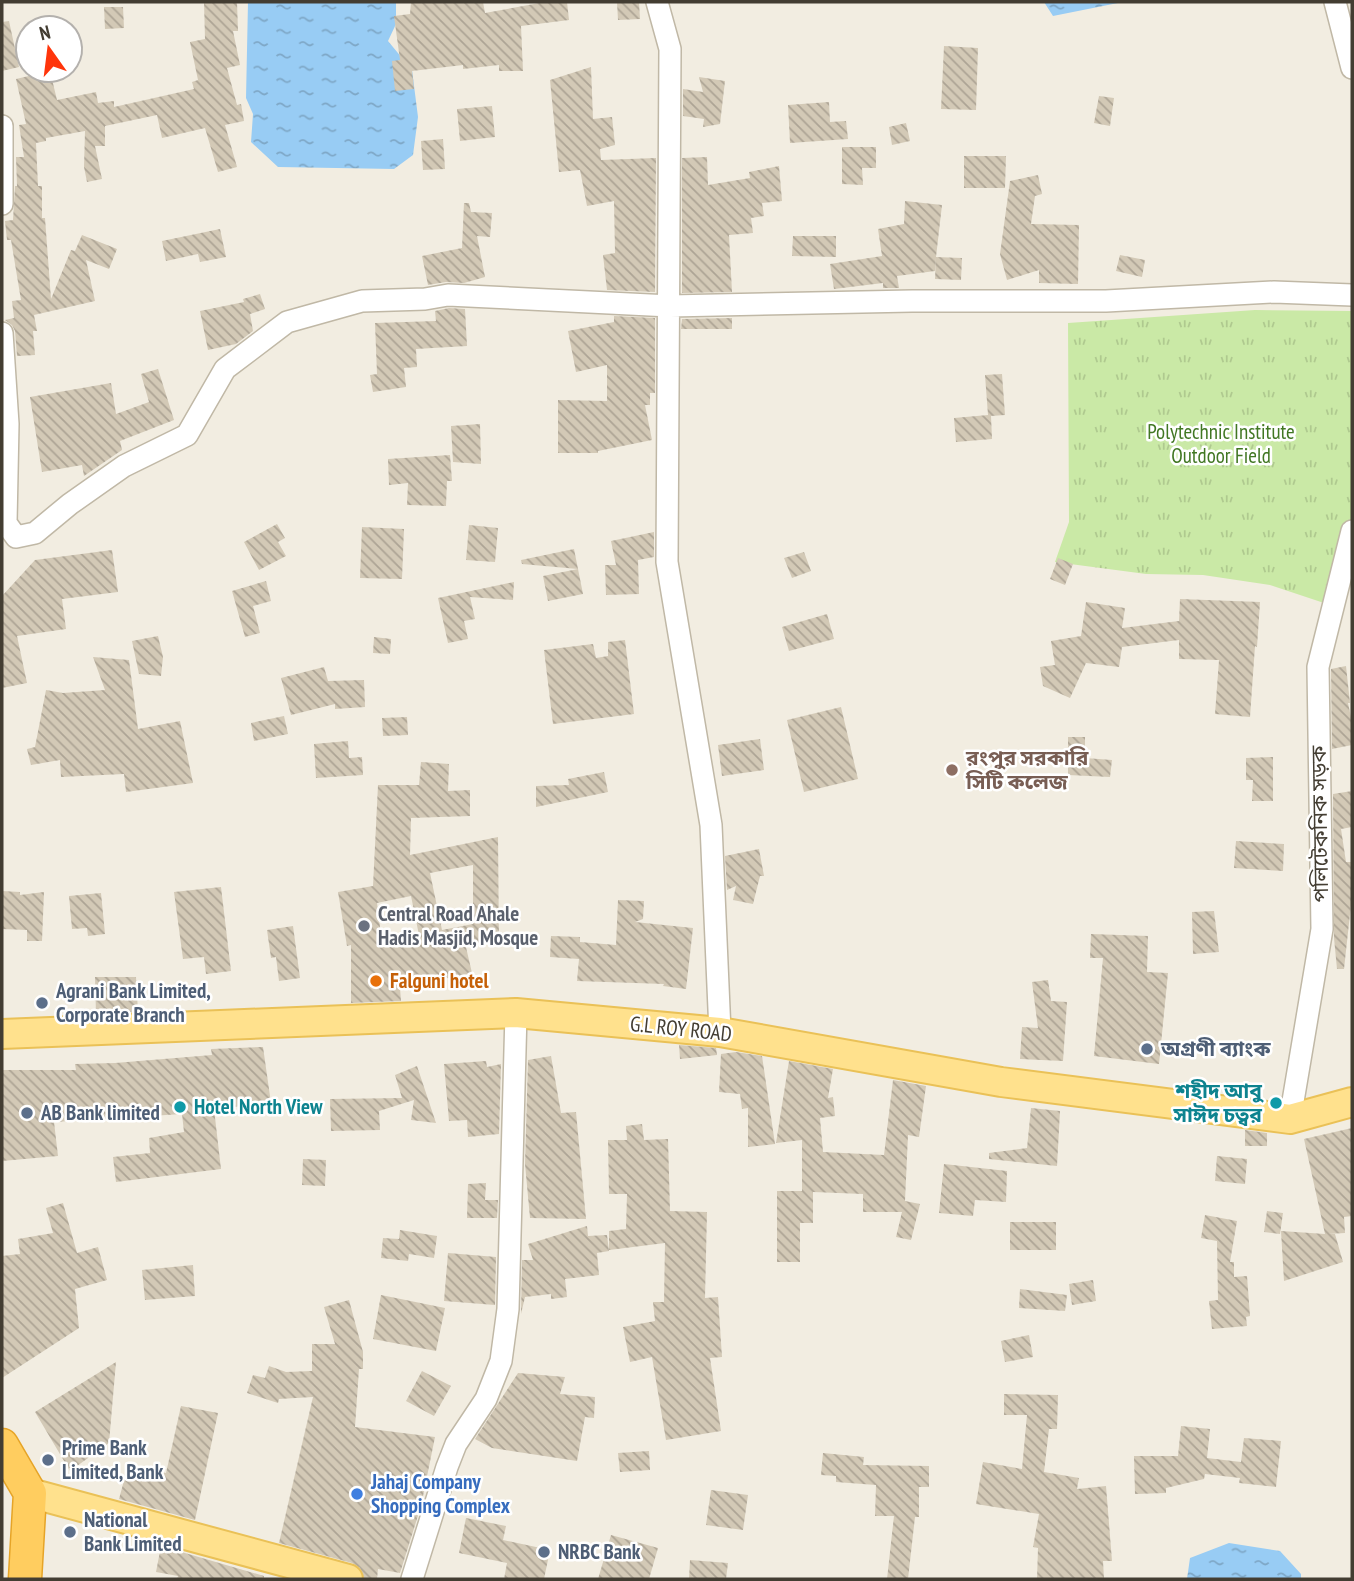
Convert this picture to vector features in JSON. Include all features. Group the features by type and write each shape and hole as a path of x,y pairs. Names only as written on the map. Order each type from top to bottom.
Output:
{"highway":[{"path":"2,1445 16,1488 25,1579"}],"main road":[{"name":"G.L ROY ROAD","path":"2,1034 516,1013 720,1031 1001,1082 1290,1119 1352,1102"},
{"path":"16,1488 348,1579"}],"street":[{"path":"657,2 670,49 667,562 711,825 720,1031"},
{"path":"1335,2 1352,68"},
{"path":"2,126 2,204"},
{"path":"2,334 8,424 6,523 16,537 35,533 70,504 124,466 187,435 225,369 288,322 362,302 425,299 448,295 670,306 912,301 1106,301 1274,292 1352,295"},
{"name":"পলিটেকনিক সড়ক","path":"1290,1119 1322,929 1318,667 1352,531"},
{"path":"412,1579 456,1444 486,1399 500,1360 508,1309 516,1013"}],"green space":[{"name":"Polytechnic Institute Outdoor Field","path":"1255,310 1352,311 1352,531 1327,604 1270,585 1203,575 1146,574 1055,562 1069,522 1068,323"}],"water":[{"path":"248,2 396,2 396,24 388,41 412,70 418,117 413,155 394,169 278,167 251,142 253,114 246,98"},
{"path":"1044,2 1123,2 1053,16"},
{"path":"1229,1543 1280,1551 1301,1574 1301,1579 1187,1579 1190,1558"}],"building":[{"path":"204,2 237,2 238,31 233,31 240,65 227,68 237,105 241,104 244,121 225,125 237,167 218,172 205,128 162,138 157,115 105,126 105,146 95,146 102,179 87,182 84,167 85,131 46,138 46,141 36,143 38,186 42,186 42,218 45,218 51,299 71,250 75,251 82,235 117,249 109,269 86,260 95,301 34,315 37,331 33,331 35,355 17,356 15,331 5,320 14,318 12,301 21,300 11,240 7,240 5,221 13,220 17,186 16,157 24,157 19,125 26,124 17,84 53,84 57,100 96,92 98,103 114,101 114,107 194,89 192,82 198,80 190,42 205,39"},
{"path":"411,2 483,2 485,13 545,2 567,2 569,20 521,26 523,71 499,71 499,65 463,69 463,65 412,71 414,89 395,91 392,61 400,60 394,16 410,14"},
{"path":"617,2 639,2 640,19 618,20"},
{"path":"104,7 123,7 124,28 105,29"},
{"path":"9,21 14,44 14,68 2,71 2,22"},
{"path":"944,46 978,48 976,110 941,109"},
{"path":"591,67 593,119 612,117 615,145 600,149 601,160 656,158 655,292 607,290 603,255 615,253 614,201 587,206 580,170 559,172 550,80"},
{"path":"699,77 725,81 720,124 703,127 704,119 683,116 683,89 703,92"},
{"path":"1099,96 1114,98 1110,126 1094,123"},
{"path":"829,102 830,122 846,121 848,139 790,143 788,105"},
{"path":"492,106 495,137 460,141 457,109"},
{"path":"906,123 910,141 892,145 889,127"},
{"path":"443,139 445,169 423,170 421,141"},
{"path":"842,147 876,147 876,168 862,168 863,185 842,184"},
{"path":"964,156 1006,156 1005,188 964,188"},
{"path":"707,157 708,185 750,178 749,172 779,166 782,201 762,203 764,216 751,218 753,233 729,235 732,292 682,293 682,158"},
{"path":"1038,175 1042,194 1035,196 1031,224 1079,225 1078,284 1039,283 1039,270 1007,280 1000,254 1010,181"},
{"path":"905,201 942,205 935,271 897,276 899,288 883,288 883,283 834,289 830,264 882,256 878,229 904,224"},
{"path":"464,203 469,203 471,212 492,213 490,237 477,236 485,277 464,283 428,285 422,256 462,248"},
{"path":"220,229 226,257 200,262 198,254 166,261 162,241"},
{"path":"793,236 836,236 836,257 792,256"},
{"path":"1120,255 1145,260 1142,277 1116,271"},
{"path":"936,257 962,258 961,280 935,279"},
{"path":"260,294 265,309 250,314 253,331 236,344 208,350 200,311 244,302 243,299"},
{"path":"465,309 467,346 416,349 417,367 404,368 406,387 373,392 370,375 377,374 375,323 436,321 435,311"},
{"path":"614,316 655,318 655,393 650,393 650,405 645,405 652,440 598,453 558,453 558,400 607,401 607,365 576,372 568,331 614,322"},
{"path":"732,318 732,329 681,329 682,319"},
{"path":"158,369 174,420 120,441 122,450 84,476 82,465 42,472 30,397 111,383 116,414 149,402 141,374"},
{"path":"1002,374 1005,415 991,416 992,439 956,442 954,418 988,415 985,375"},
{"path":"480,424 481,464 453,462 451,426"},
{"path":"450,455 452,481 447,481 446,506 407,505 408,483 389,485 388,459"},
{"path":"277,524 285,538 278,542 286,556 259,570 244,542"},
{"path":"469,525 498,528 495,562 466,560"},
{"path":"362,527 404,529 402,579 360,578"},
{"path":"654,532 654,557 638,560 639,594 606,595 605,565 616,565 611,541"},
{"path":"574,549 578,569 522,564 521,560"},
{"path":"112,550 118,592 62,599 66,629 17,636 27,683 2,688 2,596 35,560"},
{"path":"804,552 811,571 792,578 784,558"},
{"path":"1058,558 1073,564 1065,585 1050,579"},
{"path":"578,569 583,594 548,601 543,576"},
{"path":"266,581 271,601 253,606 260,633 245,637 232,591"},
{"path":"514,582 513,600 470,597 475,619 464,621 468,639 448,643 438,598"},
{"path":"1180,599 1260,602 1250,717 1215,714 1219,660 1179,659 1179,640 1122,647 1119,667 1086,663 1070,698 1043,686 1040,667 1055,665 1051,641 1081,636 1086,602 1125,608 1122,628 1179,621"},
{"path":"827,614 834,639 789,651 782,627"},
{"path":"158,636 163,657 161,676 139,674 132,641"},
{"path":"374,637 391,639 390,654 373,653"},
{"path":"625,640 634,714 553,724 544,650 593,644 596,658 608,656 608,642"},
{"path":"93,657 129,660 138,729 180,721 193,783 126,792 124,774 61,777 60,760 31,765 27,749 35,747 46,690 63,693 105,690"},
{"path":"1346,666 1352,745 1332,749 1331,669"},
{"path":"324,667 328,681 364,680 365,707 335,709 335,704 291,715 281,678"},
{"path":"841,707 858,779 804,792 787,720"},
{"path":"284,716 288,734 254,741 251,723"},
{"path":"407,717 408,735 383,736 382,718"},
{"path":"1068,737 1085,737 1085,758 1112,760 1110,777 1068,775"},
{"path":"760,739 764,770 722,776 718,745"},
{"path":"348,741 349,758 362,757 363,775 316,778 314,744"},
{"path":"1273,757 1273,801 1252,801 1253,780 1246,780 1246,758"},
{"path":"421,762 449,764 448,791 470,790 470,816 411,818 410,855 498,837 499,943 465,943 472,973 400,988 401,1001 351,1003 351,945 347,946 338,892 373,886 378,785 419,785","holes":["473,865 473,924 442,930 430,873","411,896 419,935 382,943 377,903"]},
{"path":"604,772 608,792 536,807 536,786 569,785 568,779"},
{"path":"1352,791 1352,827 1341,829 1346,862 1352,862 1352,896 1344,969 1337,969 1334,938 1333,794"},
{"path":"1236,841 1284,844 1283,871 1234,868"},
{"path":"759,849 764,876 760,876 753,904 733,900 736,886 727,890 725,856"},
{"path":"221,887 231,971 206,974 204,957 183,959 174,892"},
{"path":"2,891 20,892 20,895 44,892 42,941 27,941 27,930 2,929"},
{"path":"101,893 105,934 88,936 87,928 72,929 69,896"},
{"path":"618,900 644,901 643,919 635,922 693,928 686,989 663,986 664,984 577,981 579,959 550,957 551,936 580,937 580,942 616,945"},
{"path":"1214,911 1219,952 1193,954 1192,912"},
{"path":"293,926 300,978 279,981 276,957 271,958 267,930"},
{"path":"1091,934 1148,936 1147,972 1168,973 1159,1064 1094,1056 1103,958 1090,958"},
{"path":"95,977 136,977 138,1012 96,1014"},
{"path":"1048,980 1051,1001 1067,1002 1063,1061 1020,1059 1022,1027 1038,1028 1032,982"},
{"path":"679,1045 716,1048 717,1055 680,1059"},
{"path":"263,1047 271,1103 214,1109 221,1169 116,1182 113,1157 150,1153 149,1138 184,1132 182,1114 54,1122 58,1156 2,1161 2,1070 76,1070 75,1064 212,1055 211,1049"},
{"path":"736,1052 762,1056 775,1144 748,1147 748,1108 742,1109 740,1094 719,1092 721,1054"},
{"path":"551,1056 561,1113 576,1112 586,1219 530,1218 525,1164 528,1060"},
{"path":"486,1061 487,1067 501,1064 499,1134 468,1137 467,1120 449,1121 444,1064"},
{"path":"789,1061 833,1069 828,1098 833,1097 835,1116 820,1118 823,1152 884,1155 893,1080 926,1086 919,1137 908,1135 905,1201 920,1204 911,1240 896,1237 902,1212 863,1212 863,1194 813,1192 813,1223 800,1223 800,1262 777,1262 777,1191 802,1191 802,1140 776,1143"},
{"path":"417,1066 436,1123 411,1120 414,1100 379,1111 380,1130 331,1131 330,1099 402,1098 395,1075"},
{"path":"1031,1108 1060,1111 1057,1166 989,1159 989,1153 1027,1148"},
{"path":"642,1124 644,1140 668,1139 670,1211 707,1212 705,1298 718,1297 722,1357 710,1358 721,1431 666,1440 652,1357 630,1362 623,1327 655,1321 653,1302 664,1302 665,1243 609,1250 609,1231 626,1229 627,1194 609,1194 608,1140 627,1140 626,1126"},
{"path":"1352,1128 1352,1216 1344,1217 1345,1233 1328,1234 1335,1234 1343,1262 1284,1281 1281,1231 1325,1234 1304,1139"},
{"path":"1245,1130 1267,1133 1267,1146 1245,1146"},
{"path":"1217,1156 1247,1159 1245,1184 1215,1181"},
{"path":"303,1159 326,1160 325,1186 302,1185"},
{"path":"944,1164 1007,1171 1006,1202 975,1200 973,1216 939,1213"},
{"path":"486,1183 485,1200 498,1200 497,1218 467,1218 468,1184"},
{"path":"63,1203 77,1253 98,1247 107,1280 75,1289 79,1328 2,1378 2,1256 20,1254 18,1239 53,1233 46,1208"},
{"path":"1267,1211 1283,1213 1280,1234 1264,1232"},
{"path":"1205,1215 1237,1221 1230,1262 1234,1262 1234,1277 1247,1276 1250,1316 1246,1317 1247,1326 1212,1329 1209,1301 1218,1300 1217,1241 1201,1238"},
{"path":"1010,1222 1056,1222 1056,1250 1010,1250"},
{"path":"587,1226 588,1236 607,1235 609,1251 597,1253 599,1275 565,1279 567,1297 551,1299 551,1294 525,1297 521,1314 522,1260 533,1260 528,1244"},
{"path":"400,1230 437,1236 434,1258 409,1254 408,1261 381,1258 383,1238 399,1239"},
{"path":"448,1253 496,1257 495,1305 444,1301"},
{"path":"193,1265 195,1296 145,1300 142,1270"},
{"path":"1093,1280 1096,1301 1072,1305 1069,1284"},
{"path":"1020,1289 1067,1295 1065,1311 1019,1308"},
{"path":"381,1295 445,1308 436,1351 373,1339"},
{"name":"Jahaj Company Shopping Complex","path":"349,1300 363,1352 363,1369 359,1369 355,1427 435,1437 421,1506 400,1573 378,1569 377,1579 364,1579 360,1568 352,1563 279,1543 313,1397 279,1399 278,1403 247,1393 253,1375 265,1378 269,1366 286,1372 312,1371 312,1344 335,1344 324,1307"},
{"path":"1029,1335 1033,1357 1005,1362 1001,1341"},
{"path":"116,1362 109,1443 70,1471 35,1412"},
{"path":"422,1371 451,1386 434,1416 406,1401"},
{"path":"518,1373 565,1377 560,1394 595,1397 594,1418 585,1417 577,1461 492,1448 475,1439"},
{"path":"1004,1394 1058,1395 1057,1429 1049,1429 1044,1472 1079,1478 1077,1489 1106,1486 1112,1561 1103,1561 1104,1579 1037,1579 1038,1548 1033,1547 1039,1514 976,1504 983,1462 1022,1469 1027,1415 1004,1415"},
{"path":"181,1406 218,1413 195,1520 119,1499 128,1466 166,1473"},
{"path":"1181,1426 1210,1429 1207,1458 1241,1462 1244,1438 1281,1441 1276,1487 1239,1483 1240,1478 1205,1474 1204,1479 1166,1488 1166,1493 1135,1494 1134,1456 1178,1456"},
{"path":"649,1451 650,1470 620,1472 618,1453"},
{"path":"823,1453 864,1457 863,1465 929,1466 929,1487 919,1487 919,1517 915,1517 908,1579 887,1579 894,1516 875,1516 876,1485 836,1482 836,1476 821,1475"},
{"path":"711,1490 748,1495 743,1530 706,1525"},
{"path":"466,1518 506,1526 503,1540 550,1550 544,1579 504,1579 507,1563 459,1553"},
{"path":"611,1535 658,1548 649,1579 598,1579"},
{"path":"161,1546 264,1576 264,1579 177,1579 178,1576 156,1572"},
{"path":"690,1560 728,1563 726,1579 689,1579"}],"place":[{"name":"রংপুর সরকারি সিটি কলেজ","path":"952,770"},
{"name":"Central Road Ahale Hadis Masjid, Mosque","path":"364,926"},
{"name":"Falguni hotel","path":"376,981"},
{"name":"Agrani Bank Limited, Corporate Branch","path":"42,1003"},
{"name":"অগ্রণী ব্যাংক","path":"1147,1049"},
{"name":"শহীদ আবু সাঈদ চত্বর","path":"1276,1103"},
{"name":"Hotel North View","path":"180,1107"},
{"name":"AB Bank limited","path":"27,1113"},
{"name":"Prime Bank Limited, Bank","path":"48,1460"},
{"name":"Jahaj Company Shopping Complex","path":"357,1494"},
{"name":"National Bank Limited","path":"70,1532"},
{"name":"NRBC Bank","path":"544,1552"}]}
